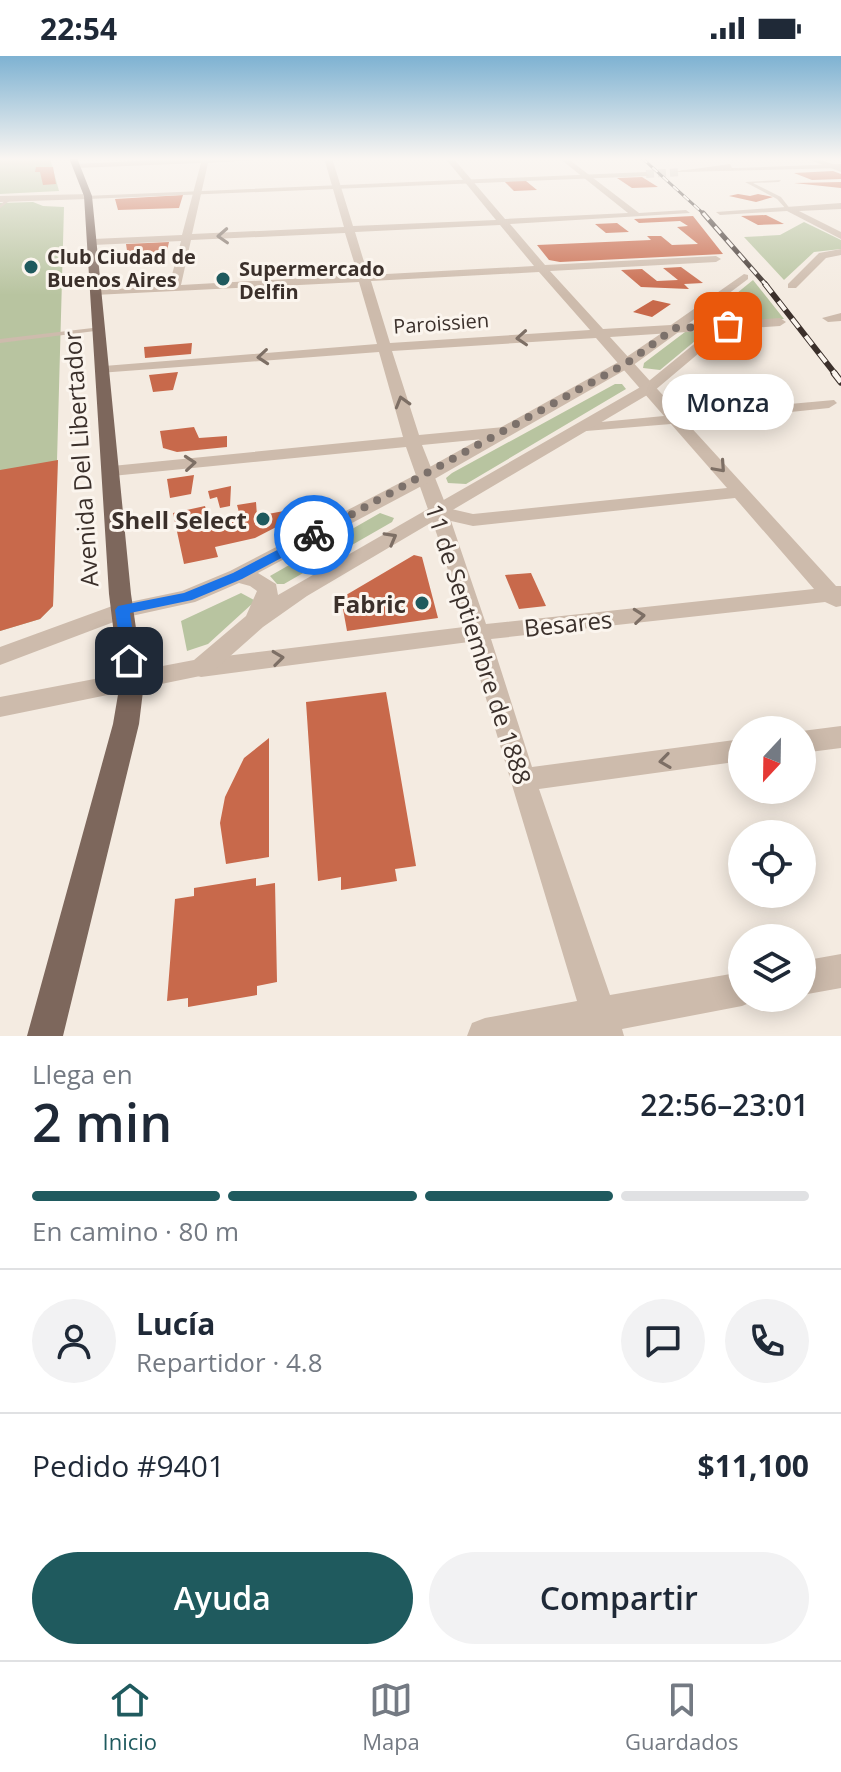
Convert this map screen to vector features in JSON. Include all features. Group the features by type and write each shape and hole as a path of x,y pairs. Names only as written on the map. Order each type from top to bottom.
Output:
{"main road":[{"name":"Avenida Del Libertador","path":"45,1036 126,724 132,683 123,610 89,204"}],"street":[{"path":"174,289 194,204"},
{"name":"11 de Septiembre de 1888","path":"341,204 413,442 603,1026"},
{"path":"488,204 544,271 838,598"},
{"path":"622,204 636,215"},
{"path":"720,212 841,206"},
{"path":"789,209 839,233"},
{"path":"93,242 686,213"},
{"path":"792,286 823,255 836,253"},
{"path":"98,293 544,271 716,259"},
{"path":"0,656 123,610 187,597 237,576 425,477 627,363 744,277"},
{"name":"Paroissien","path":"104,370 386,347 780,322"},
{"path":"201,668 255,621 299,591 649,388 711,337 705,327"},
{"path":"580,429 829,403"},
{"path":"112,471 504,432"},
{"path":"438,512 473,520 743,492"},
{"path":"237,576 257,580 268,589 266,601 255,621"},
{"name":"Besares","path":"0,707 201,668 477,633 838,598"},
{"path":"816,740 841,737"},
{"path":"522,780 728,752"},
{"path":"816,975 841,971"},
{"path":"485,1036 603,1026 728,993"}],"lane":[{"path":"784,204 789,209"},
{"path":"0,341 101,329"}],"green space":[{"path":"0,204 37,204 64,207 53,606 40,619 0,631"},
{"path":"804,222 841,240 841,249 814,252 784,280 744,237 780,235"},
{"path":"753,280 784,319 711,323 704,320"},
{"path":"695,331 701,336 660,370 643,368 644,363 685,332"},
{"path":"615,384 622,384 626,389 466,484 448,483 446,478 452,473"},
{"path":"380,513 394,518 392,522 284,584 277,584 270,576"},
{"path":"241,593 254,600 253,603 208,644 187,651 181,621"}],"building":[{"path":"116,204 180,204 179,208 118,210"},
{"path":"766,215 784,224 758,225 741,216"},
{"path":"693,216 723,254 560,262 549,260 537,245 651,240 647,236 661,236 672,245 698,244 677,227 688,226 680,221 639,223 634,219"},
{"path":"617,223 629,232 606,233 595,224"},
{"path":"169,242 166,255 128,257 126,244"},
{"path":"681,267 703,283 684,284 689,289 641,287 621,270 642,269 657,281 678,280 663,268"},
{"path":"653,300 671,304 652,317 633,312"},
{"path":"192,343 191,354 145,358 144,347"},
{"path":"178,372 173,390 153,392 149,375"},
{"path":"194,427 199,438 227,436 227,447 177,452 163,448 160,431"},
{"path":"58,460 53,606 40,619 0,631 0,470"},
{"path":"194,475 191,494 170,498 167,479"},
{"path":"231,486 230,506 220,508 217,497 210,499 208,491"},
{"path":"256,502 257,516 284,511 286,522 255,538 215,547 218,557 184,564 173,513 205,506 209,522 240,516 237,505"},
{"path":"414,555 422,557 438,618 347,631 341,598"},
{"path":"531,573 546,606 519,609 505,575"},
{"path":"386,692 416,866 395,869 397,881 341,890 341,877 318,881 306,702"},
{"path":"269,738 269,857 226,864 220,823 225,797 244,758"},
{"path":"256,878 256,886 275,883 277,982 257,986 257,995 188,1007 188,998 167,1001 175,899 194,896 194,888"}],"railway":[{"path":"693,204 704,214"},
{"path":"704,214 767,286"},
{"path":"765,284 836,375"},
{"path":"834,373 841,382"}],"way so far":[{"path":"314,535 425,477 627,363 675,328 728,326"}],"place":[{"name":"Club Ciudad de Buenos Aires","path":"31,267"},
{"name":"Supermercado Delfin","path":"223,279"},
{"name":"Monza","path":"728,326"},
{"name":"Shell Select","path":"263,519"},
{"name":"Fabric","path":"422,603"}],"route":[{"path":"129,661 123,610 187,597 237,576 314,535"}]}
